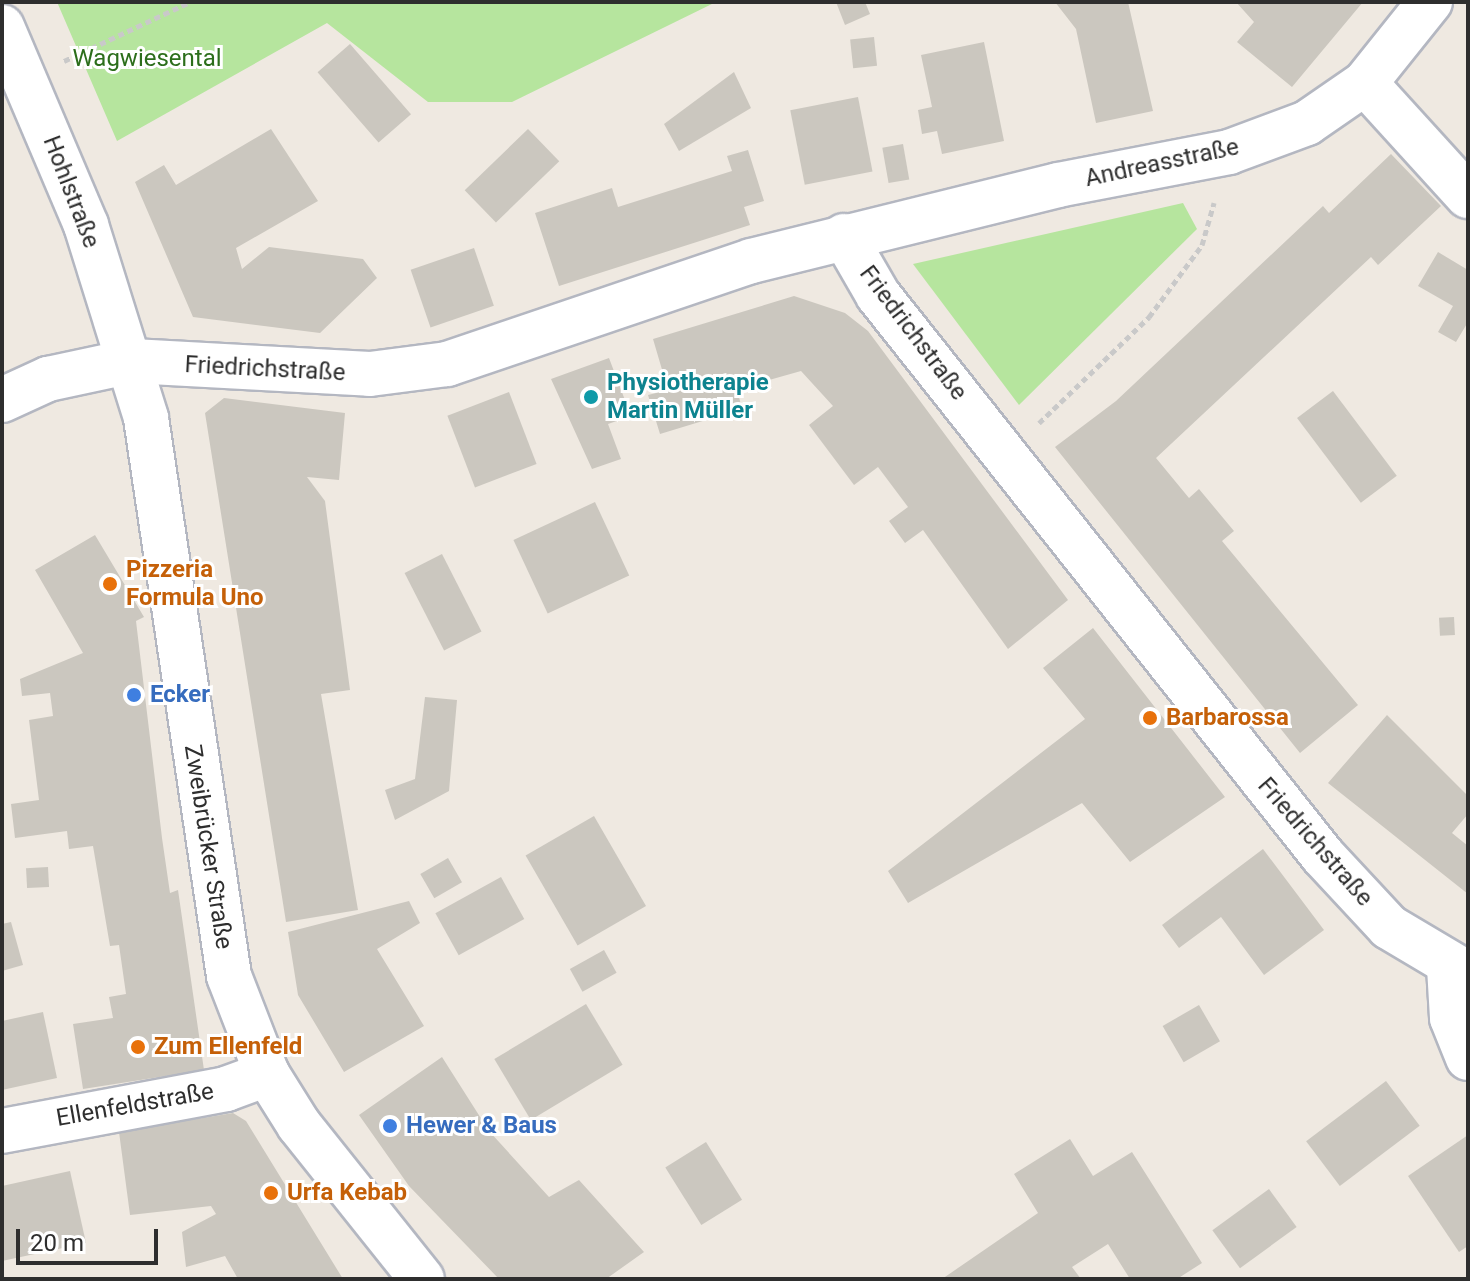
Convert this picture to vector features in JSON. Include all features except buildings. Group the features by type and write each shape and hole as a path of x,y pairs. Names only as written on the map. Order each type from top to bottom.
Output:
{"street":[{"name":"Andreasstraße","path":"844,236 1229,152 1307,123 1365,83 1430,2"},
{"name":"Hohlstraße","path":"2,27 86,225 132,361"},
{"path":"1365,83 1468,196"},
{"name":"Friedrichstraße","path":"2,400 48,379 132,361 370,374 447,364 844,236 878,295 1323,856 1389,927 1458,971"},
{"name":"Zweibrücker Straße","path":"132,361 229,976 267,1074 308,1137 422,1279"},
{"path":"1458,971 1452,1018 1468,1058"},
{"name":"Ellenfeldstraße","path":"2,1131 226,1089 267,1074"}],"path":[{"path":"26,79 190,2"},
{"path":"1006,454 1149,317 1202,245 1229,152"}],"green space":[{"name":"Wagwiesental","path":"57,2 716,2 512,102 428,102 327,23 117,141"},
{"path":"1183,203 1197,229 1019,405 913,264"}],"place":[{"name":"Physiotherapie Martin Müller","path":"591,397"},
{"name":"Pizzeria Formula Uno","path":"110,584"},
{"name":"Ecker","path":"134,695"},
{"name":"Barbarossa","path":"1150,718"},
{"name":"Zum Ellenfeld","path":"138,1047"},
{"name":"Hewer & Baus","path":"390,1126"},
{"name":"Urfa Kebab","path":"271,1193"}]}
